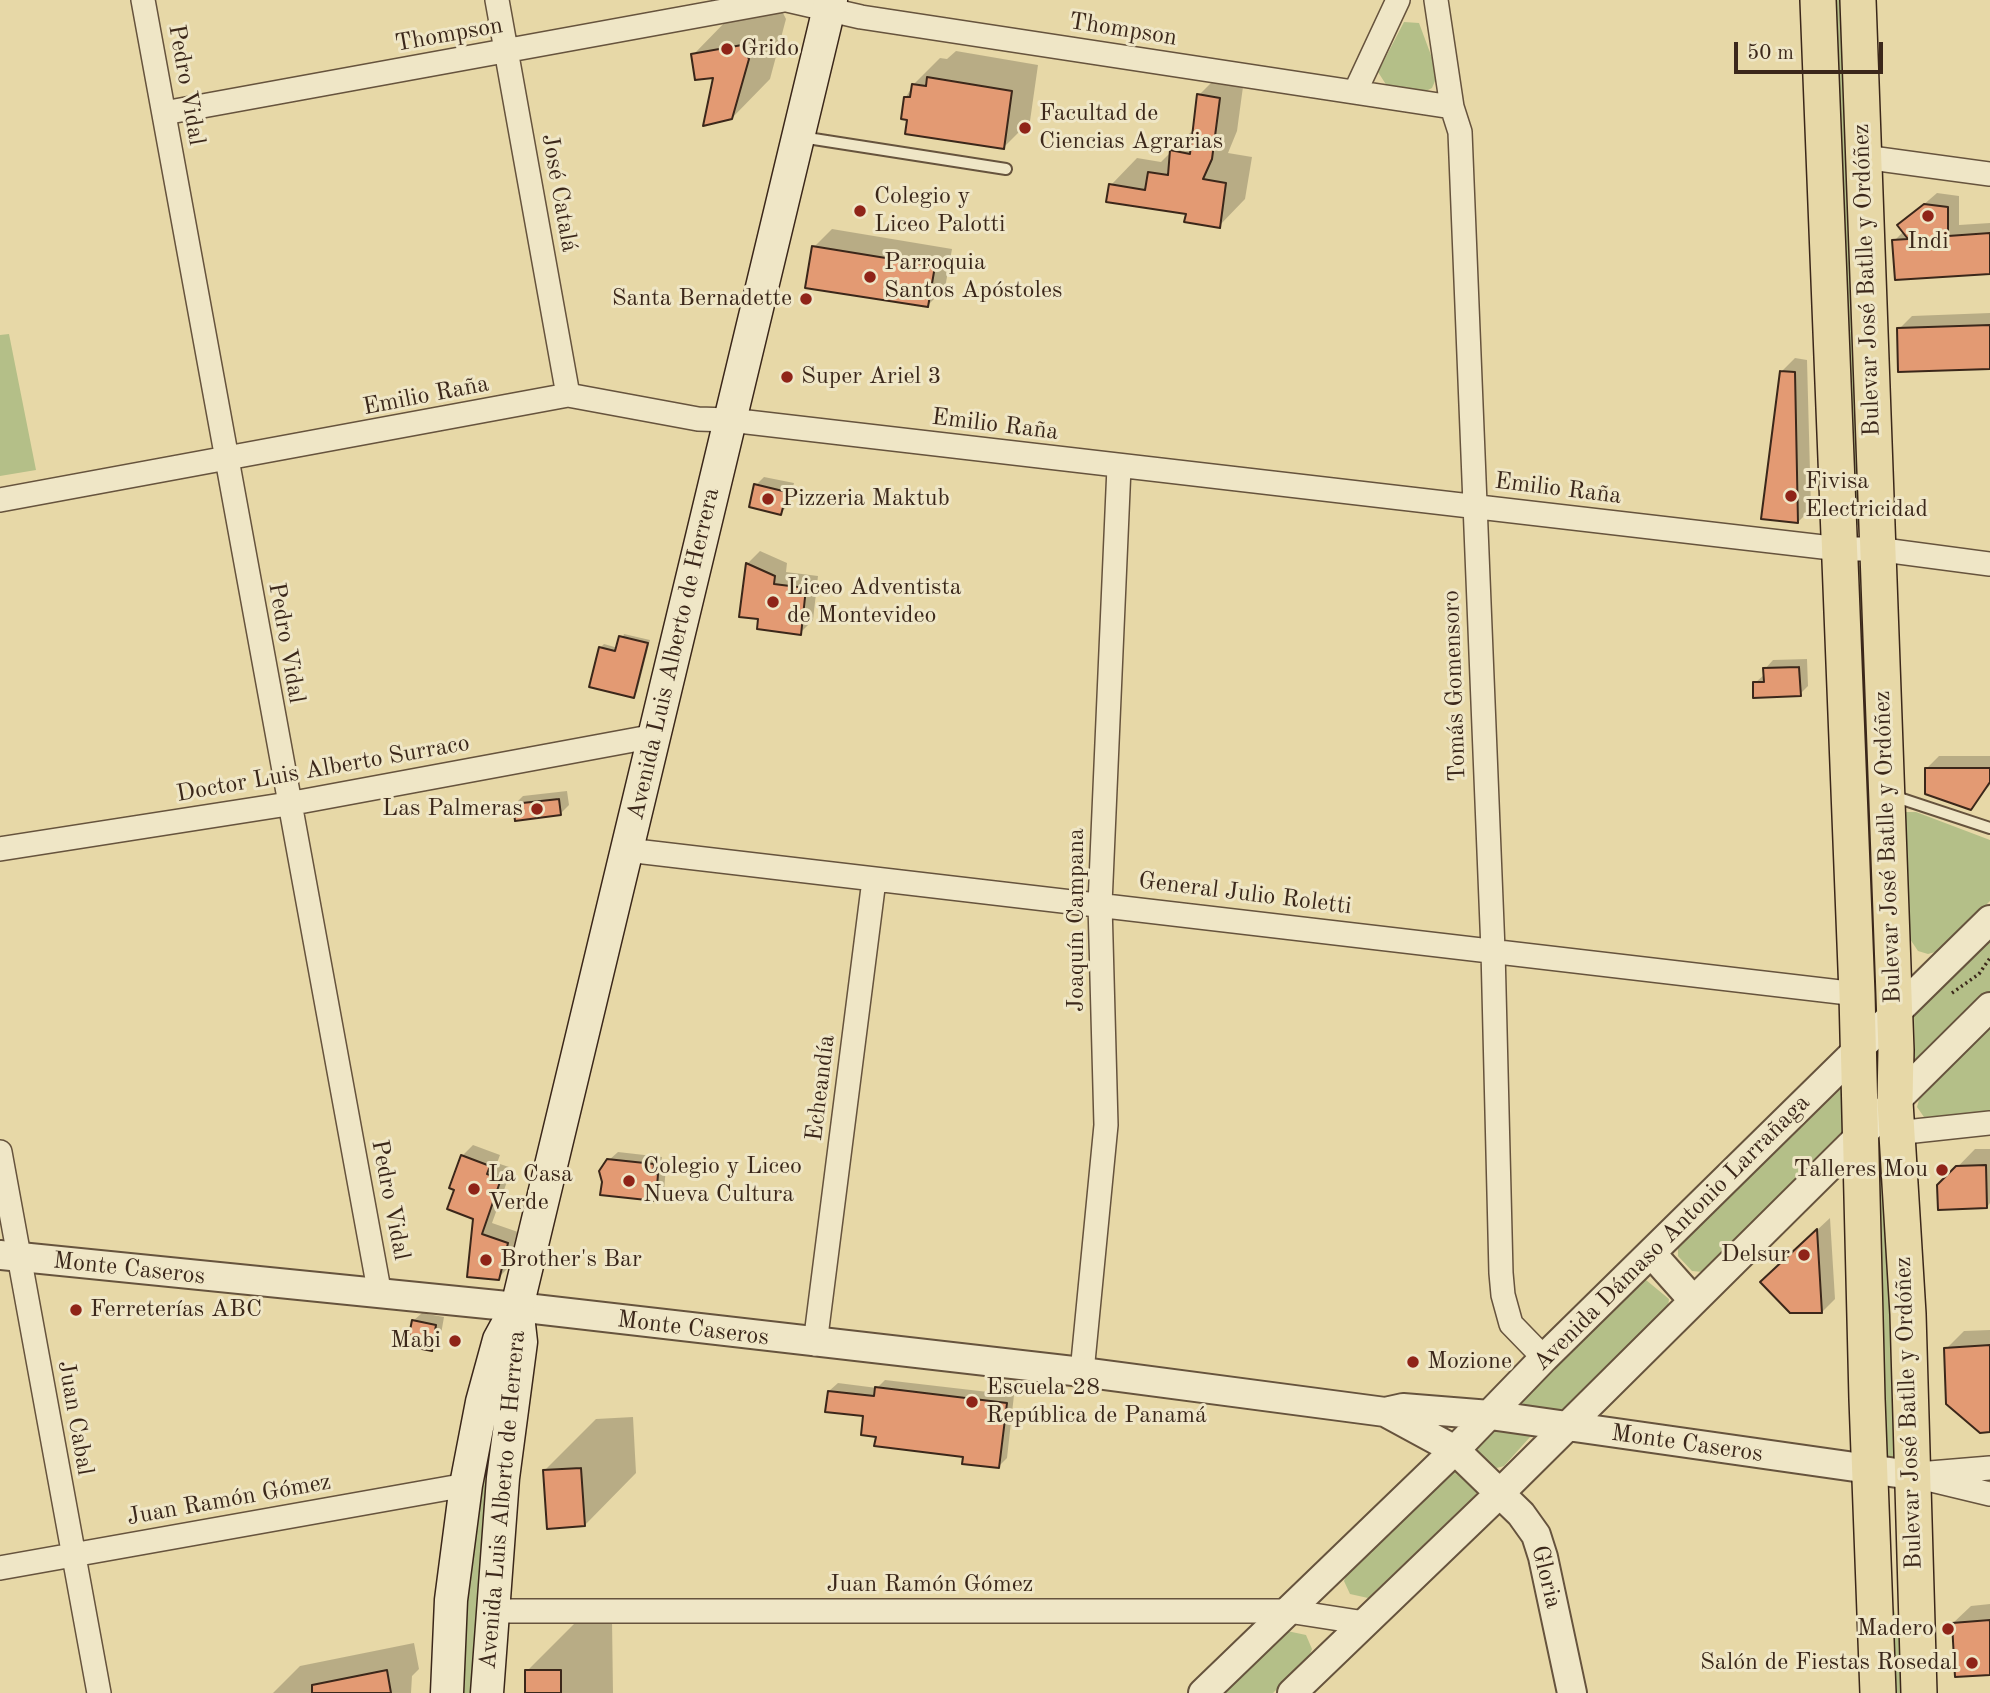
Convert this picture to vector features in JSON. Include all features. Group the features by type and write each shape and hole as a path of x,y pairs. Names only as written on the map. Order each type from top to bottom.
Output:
{"main road":[{"name":"Bulevar José Batlle y Ordóñez","path":"1818,0 1857,993 1878,1693"},
{"name":"Bulevar José Batlle y Ordóñez","path":"1857,0 1894,1014 1895,1117 1908,1314 1919,1693"},
{"name":"Avenida Luis Alberto de Herrera","path":"447,1693 452,1600 466,1485 499,1340 517,1307 830,4"},
{"name":"Avenida Luis Alberto de Herrera","path":"487,1693 503,1478 522,1342 517,1307"},
{"path":"1870,1470 1882,1476 1890,1487 1895,1589 1903,1622 1918,1653"}],"street":[{"name":"Pedro Vidal","path":"143,0 288,804 380,1295"},
{"name":"José Catalá","path":"497,0 568,396"},
{"name":"Thompson","path":"164,113 786,0 830,4 861,17 1452,107"},
{"path":"1355,92 1398,0"},
{"name":"Tomás Gomensoro","path":"1436,0 1452,107 1460,132 1493,950 1503,1295 1511,1324 1544,1358"},
{"path":"1864,157 1990,174"},
{"name":"Emilio Raña","path":"0,500 568,396 698,419 730,420 1119,467 1473,505 1840,549 1876,549 1990,564"},
{"name":"Joaquín Campana","path":"1082,1372 1106,1125 1100,904 1119,467"},
{"name":"Doctor Luis Alberto Surraco","path":"0,849 288,804 655,736"},
{"name":"General Julio Roletti","path":"627,850 1857,993"},
{"name":"Echeandía","path":"815,1344 874,880"},
{"name":"Avenida Dámaso Antonio Larrañaga","path":"1203,1693 1455,1450 1544,1358 1653,1254 1990,920"},
{"path":"1292,1693 1500,1493 1860,1136 1895,1117 1990,1007"},
{"path":"1895,1117 1990,1123"},
{"name":"Juan Cabal","path":"0,1152 10,1256 99,1693"},
{"path":"1653,1254 1693,1300"},
{"name":"Monte Caseros","path":"10,1256 517,1307 815,1344 1082,1372 1385,1412 1403,1408 1490,1415 1911,1475 1990,1468"},
{"name":"Monte Caseros","path":"1385,1412 1455,1450"},
{"name":"Gloria","path":"1455,1450 1521,1514 1539,1546 1572,1693"},
{"path":"1911,1475 1990,1494"},
{"name":"Juan Ramón Gómez","path":"0,1567 466,1485"},
{"name":"Juan Ramón Gómez","path":"493,1611 1288,1611 1365,1623"}],"lane":[{"path":"798,137 1006,169"},
{"path":"1886,794 1990,828"}],"green space":[{"path":"1832,0 1842,0 1861,521 1856,527"},
{"path":"1404,22 1419,23 1438,74 1432,88 1424,92 1387,86 1378,72"},
{"path":"9,334 36,470 0,476 0,335"},
{"path":"1856,566 1861,566 1881,1002 1872,1009"},
{"path":"1904,812 1916,812 1990,840 1990,901 1939,951 1928,954 1918,951 1908,936"},
{"path":"1990,941 1990,991 1915,1063 1914,1016"},
{"path":"1990,1028 1990,1112 1924,1117 1917,1107 1920,1096"},
{"path":"1841,1089 1842,1135 1703,1272 1692,1271 1678,1256 1678,1247"},
{"path":"1880,1144 1883,1147 1897,1455 1892,1460 1884,1457 1876,1146"},
{"path":"1646,1280 1669,1299 1668,1307 1562,1410 1553,1413 1520,1406 1521,1400"},
{"path":"500,1378 476,1693 463,1693 463,1587"},
{"path":"1497,1429 1529,1433 1530,1437 1504,1466 1493,1469 1473,1451"},
{"path":"1453,1469 1478,1489 1476,1494 1368,1598 1350,1594 1344,1581 1350,1567"},
{"path":"1890,1556 1893,1606 1901,1634 1906,1693 1891,1693"},
{"path":"1287,1631 1306,1635 1312,1649 1308,1659 1273,1693 1222,1693"}],"building":[{"path":"742,45 749,59 732,119 703,126 713,78 695,80 691,54"},
{"path":"927,77 1012,91 1004,149 905,134 907,120 901,119 904,97 910,97 912,84 926,86"},
{"path":"1197,94 1220,98 1212,159 1203,179 1226,183 1220,228 1184,222 1186,214 1106,202 1109,184 1145,190 1148,172 1168,175 1170,150 1190,154"},
{"path":"1924,204 1948,207 1948,236 1990,233 1990,274 1895,280 1892,240 1908,239 1897,225"},
{"name":"Parroquia Santos Apóstoles","path":"812,246 935,266 928,307 805,288"},
{"path":"1990,325 1990,369 1898,372 1897,328"},
{"path":"1780,371 1795,372 1798,523 1761,519"},
{"name":"Pizzeria Maktub","path":"754,484 787,492 781,515 749,507"},
{"name":"Liceo Adventista de Montevideo","path":"746,563 775,576 774,584 806,588 801,635 757,629 758,619 739,617"},
{"path":"619,636 648,643 634,698 589,687 599,647 615,651"},
{"path":"1799,667 1801,696 1753,698 1753,682 1764,682 1763,668"},
{"path":"1925,768 1990,768 1990,782 1971,810 1925,794"},
{"name":"Las Palmeras","path":"559,799 561,815 515,821 513,804"},
{"path":"461,1155 490,1166 487,1174 501,1179 482,1234 508,1243 499,1280 467,1277 473,1219 447,1209 454,1190 449,1188"},
{"name":"Colegio y Liceo Nueva Cultura","path":"607,1159 654,1164 653,1174 658,1174 656,1201 600,1195 602,1182 599,1171"},
{"path":"1986,1165 1987,1208 1938,1210 1937,1185 1956,1166"},
{"name":"Delsur","path":"1817,1229 1822,1313 1790,1313 1760,1282"},
{"path":"412,1320 436,1325 432,1351 407,1346"},
{"path":"1990,1345 1990,1432 1980,1433 1946,1404 1944,1348"},
{"path":"875,1387 1007,1403 999,1468 962,1464 963,1457 874,1446 876,1437 861,1435 863,1416 825,1412 828,1391 874,1396"},
{"path":"581,1468 585,1526 547,1529 543,1470"},
{"path":"1990,1620 1990,1675 1955,1677 1952,1623"},
{"path":"387,1670 391,1693 312,1693 312,1685"},
{"path":"525,1670 561,1670 561,1693 525,1693"}],"place":[{"name":"Grido","path":"727,49"},
{"name":"Facultad de Ciencias Agrarias","path":"1025,128"},
{"name":"Colegio y Liceo Palotti","path":"860,211"},
{"name":"Indi","path":"1928,216"},
{"name":"Parroquia Santos Apóstoles","path":"870,277"},
{"name":"Santa Bernadette","path":"806,299"},
{"name":"Super Ariel 3","path":"787,377"},
{"name":"Fivisa Electricidad","path":"1791,496"},
{"name":"Pizzeria Maktub","path":"768,499"},
{"name":"Liceo Adventista de Montevideo","path":"773,602"},
{"name":"Las Palmeras","path":"537,809"},
{"name":"Talleres Mou","path":"1942,1170"},
{"name":"Colegio y Liceo Nueva Cultura","path":"629,1181"},
{"name":"La Casa Verde","path":"474,1189"},
{"name":"Delsur","path":"1804,1255"},
{"name":"Brother's Bar","path":"486,1260"},
{"name":"Ferreterías ABC","path":"76,1310"},
{"name":"Mabi","path":"455,1341"},
{"name":"Mozione","path":"1413,1362"},
{"name":"Escuela 28 República de Panamá","path":"972,1402"},
{"name":"Madero","path":"1948,1629"},
{"name":"Salón de Fiestas Rosedal","path":"1972,1663"}]}
